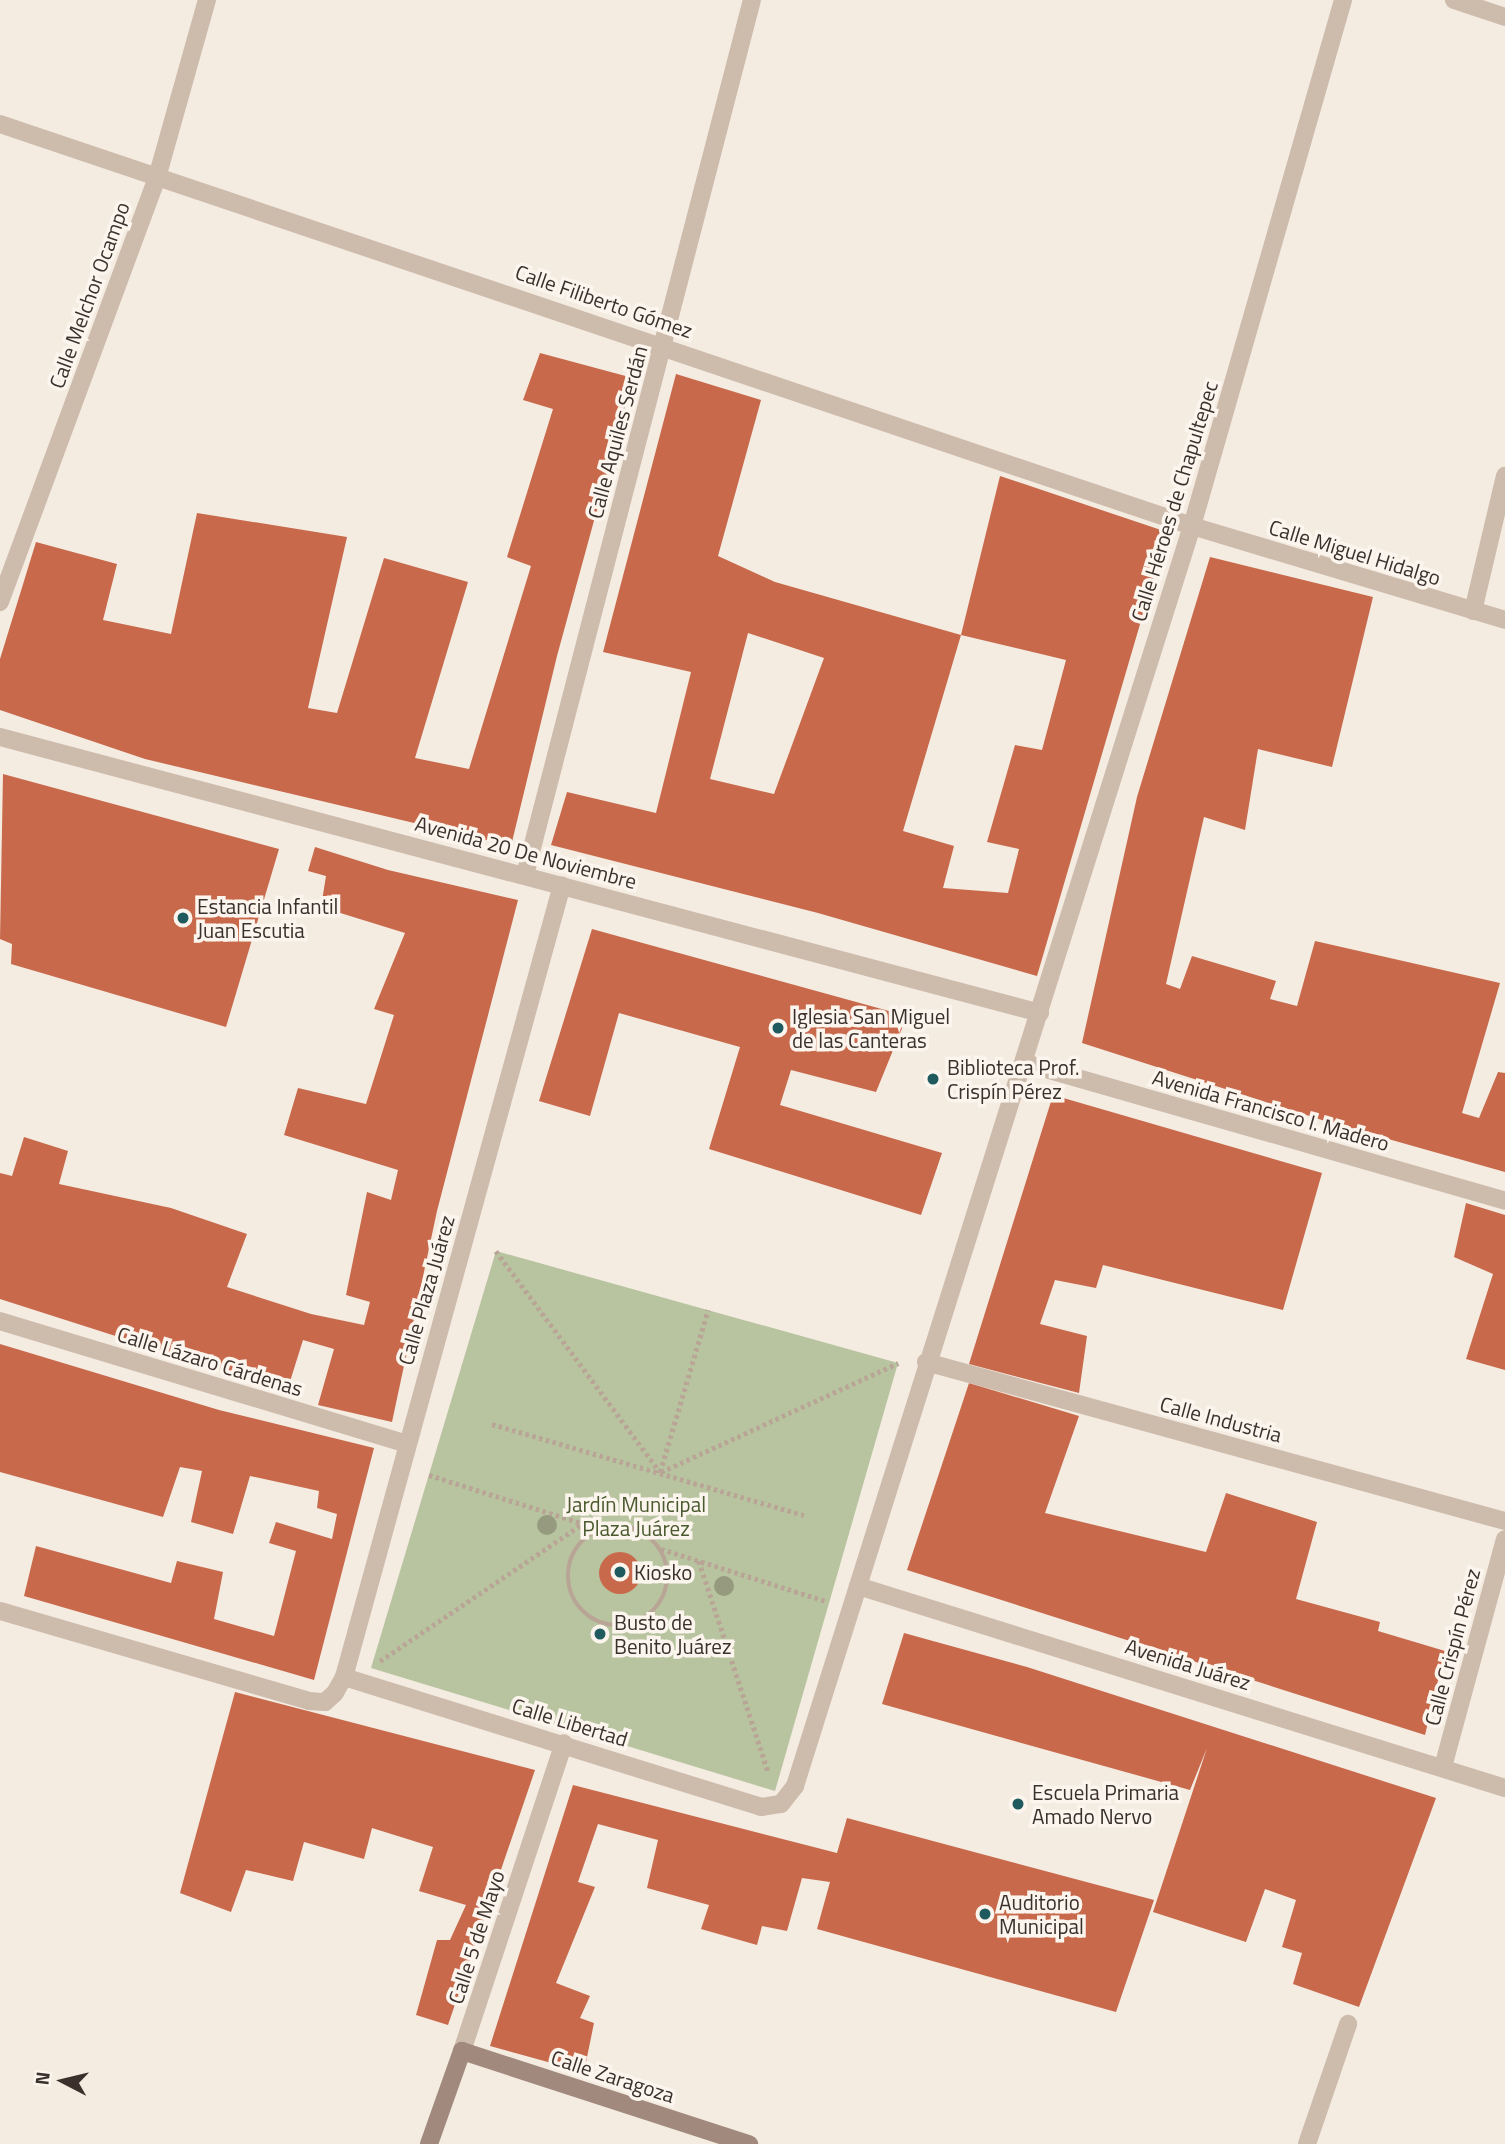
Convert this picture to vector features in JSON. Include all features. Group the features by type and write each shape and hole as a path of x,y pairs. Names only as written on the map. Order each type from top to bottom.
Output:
{"street":[{"name":"Calle Melchor Ocampo","path":"0,602 158,174 207,0"},
{"name":"Calle Aquiles Serdán","path":"525,875 752,0"},
{"name":"Calle Héroes de Chapultepec","path":"1040,1013 1192,526 1343,0"},
{"path":"1454,0 1505,17"},
{"name":"Calle Filiberto Gómez","path":"0,124 158,174 1192,526"},
{"path":"1473,611 1505,476"},
{"name":"Calle Miguel Hidalgo","path":"1192,526 1505,620"},
{"name":"Avenida 20 De Noviembre","path":"0,737 1040,1013"},
{"name":"Calle Plaza Juárez","path":"0,1612 325,1702 344,1677 562,885"},
{"path":"858,1586 926,1362 1040,1013"},
{"name":"Avenida Francisco I. Madero","path":"1025,1063 1505,1201"},
{"name":"Calle Lázaro Cárdenas","path":"0,1321 407,1444"},
{"name":"Calle Industria","path":"926,1362 1505,1521"},
{"name":"Calle Crispín Pérez","path":"1443,1767 1505,1539"},
{"name":"Avenida Juárez","path":"858,1586 1505,1788"},
{"name":"Calle Libertad","path":"344,1677 564,1743 761,1807 781,1804 795,1786 858,1586"},
{"name":"Calle 5 de Mayo","path":"429,2144 564,1743"},
{"path":"1307,2144 1348,2024"},
{"name":"Calle Zaragoza","path":"462,2051 749,2144"}],"path":[{"path":"496,1251 660,1472"},
{"path":"660,1472 708,1310"},
{"path":"660,1472 898,1363"},
{"path":"492,1424 804,1515"},
{"path":"429,1475 600,1529 633,1528 660,1549 829,1602"},
{"path":"371,1668 584,1523"},
{"path":"600,1529 575,1550 568,1574 573,1598 596,1621 627,1625 655,1609 667,1581 660,1549"},
{"path":"699,1561 771,1778"}],"green space":[{"name":"Jardín Municipal Plaza Juárez","path":"496,1251 898,1363 775,1791 371,1668"}],"building":[{"path":"540,353 633,378 557,656 511,846 145,759 0,710 0,659 36,542 117,564 103,620 171,634 197,513 347,537 308,708 337,713 384,558 468,582 415,758 469,769 531,566 507,557 553,409 523,400"},
{"path":"676,374 761,400 718,556 775,582 961,635 1000,476 1167,532 1037,976 818,913 551,845 567,792 656,813 691,672 603,652","holes":["748,633 824,658 774,794 710,779","961,635 1066,660 1042,750 1015,745 987,842 1019,849 1008,893 943,888 954,846 903,831"]},
{"path":"1210,557 1373,597 1332,767 1258,749 1245,830 1204,817 1166,984 1180,989 1192,956 1276,981 1270,999 1297,1006 1315,941 1500,983 1462,1113 1479,1118 1498,1072 1505,1073 1505,1172 1328,1122 1082,1043 1137,797"},
{"path":"3,774 279,849 226,1027 11,964 12,944 0,939"},
{"path":"315,847 388,870 518,900 437,1211 392,1422 318,1405 334,1349 303,1340 287,1391 0,1299 0,1173 12,1176 24,1137 68,1151 59,1184 171,1208 247,1234 227,1287 311,1314 364,1325 370,1302 346,1295 367,1192 391,1200 398,1170 284,1135 298,1088 366,1104 394,1015 374,1009 405,933 321,907 326,876 308,871"},
{"name":"Iglesia San Miguel de las Canteras","path":"592,929 907,1016 876,1092 791,1070 780,1105 942,1153 921,1215 709,1149 740,1047 619,1013 590,1116 539,1101"},
{"path":"1053,1095 1322,1173 1283,1310 1103,1265 1096,1288 1055,1280 1040,1324 1087,1336 1079,1393 969,1364"},
{"path":"1466,1203 1505,1215 1505,1370 1466,1359 1493,1274 1454,1257"},
{"path":"0,1344 219,1410 374,1448 314,1680 24,1596 36,1546 171,1583 177,1561 223,1572 214,1619 274,1636 296,1551 269,1543 276,1522 332,1539 337,1514 317,1508 319,1491 250,1476 233,1534 191,1522 202,1471 180,1467 163,1517 0,1472"},
{"path":"969,1383 1079,1416 1045,1513 1206,1552 1226,1493 1317,1522 1296,1599 1380,1622 1378,1631 1445,1651 1425,1735 907,1570"},
{"name":"Kiosko","path":"620,1552 635,1558 641,1573 635,1588 620,1594 605,1588 599,1573 605,1558"},
{"path":"904,1633 1027,1667 1436,1798 1359,2007 1293,1984 1302,1953 1282,1947 1296,1900 1265,1889 1246,1942 1153,1912 1207,1748 1190,1790 882,1704"},
{"path":"235,1692 535,1770 448,2025 416,2015 437,1940 450,1940 466,1905 419,1891 433,1847 372,1828 364,1859 304,1842 293,1881 246,1870 231,1912 180,1893"},
{"path":"573,1785 837,1853 847,1818 1154,1900 1116,2012 817,1929 830,1882 802,1878 787,1931 762,1926 757,1945 701,1929 709,1905 647,1888 658,1840 598,1824 578,1882 595,1887 556,1983 590,1996 580,2018 594,2023 584,2072 490,2046"}],"place":[{"name":"Estancia Infantil Juan Escutia","path":"183,918"},
{"name":"Iglesia San Miguel de las Canteras","path":"778,1028"},
{"name":"Biblioteca Prof. Crispín Pérez","path":"933,1079"},
{"name":"Kiosko","path":"620,1572"},
{"name":"Busto de Benito Juárez","path":"600,1634"},
{"name":"Escuela Primaria Amado Nervo","path":"1018,1804"},
{"name":"Auditorio Municipal","path":"985,1914"}]}
